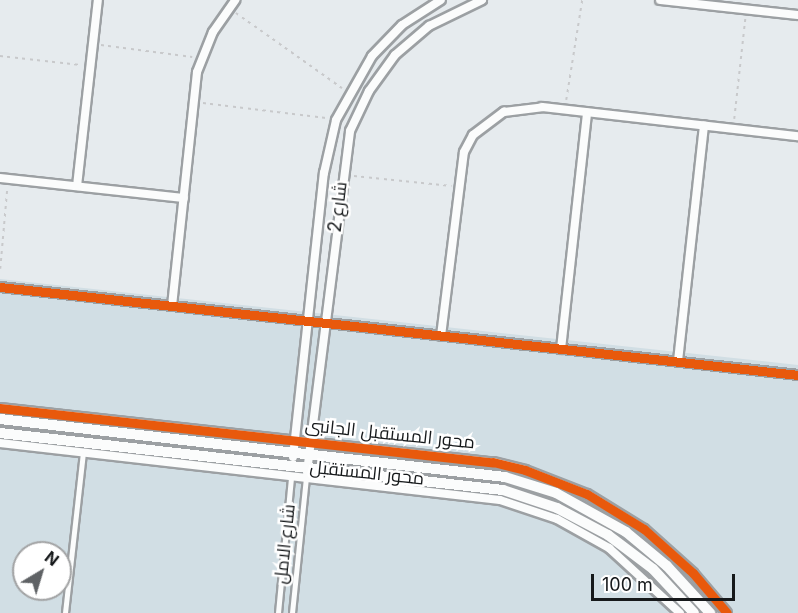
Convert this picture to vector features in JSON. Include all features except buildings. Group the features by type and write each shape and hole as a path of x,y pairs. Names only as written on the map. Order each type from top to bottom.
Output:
{"street":[{"path":"77,186 98,0"},
{"path":"172,306 193,102 201,58 228,8 235,0"},
{"name":"شارع 2","path":"292,470 324,172 336,120 348,92 386,40 441,0"},
{"name":"شارع 2","path":"307,471 341,175 354,121 381,72 429,26 482,0"},
{"path":"660,0 798,15"},
{"path":"441,336 457,187 464,152 487,122 523,108 587,112 798,136"},
{"path":"561,349 587,112"},
{"path":"678,362 704,125"},
{"path":"4,178 184,198"},
{"path":"0,287 798,375"},
{"name":"محور المستقبل الجانبى","path":"0,408 295,446"},
{"name":"محور المستقبل","path":"0,419 295,446 479,471 556,493 603,517 647,548 710,613"},
{"name":"محور المستقبل","path":"0,433 84,447 292,470 476,484 531,498 583,520 631,551 694,613"},
{"path":"0,443 84,447"},
{"name":"محور المستقبل الجانبى","path":"310,448 493,462 557,480 644,529 693,573 727,613"},
{"path":"307,471 471,494 529,508 609,548 680,613"}],"lane":[{"path":"65,613 84,447"},
{"name":"شارع الامل","path":"278,613 292,470"},
{"name":"شارع الامل","path":"292,613 307,471"}],"path":[{"path":"565,110 582,0"},
{"path":"228,8 348,92"},
{"path":"733,128 747,10"},
{"path":"93,44 201,58"},
{"path":"0,56 91,66"},
{"path":"193,102 336,120"},
{"path":"341,175 457,187"},
{"path":"0,269 4,178"}],"shaded area":[{"path":"0,279 798,365 798,613 0,613"}],"cycle path":[{"path":"0,287 798,375"},
{"path":"0,408 493,462 525,470 587,494 644,529 693,573 727,613"}]}
